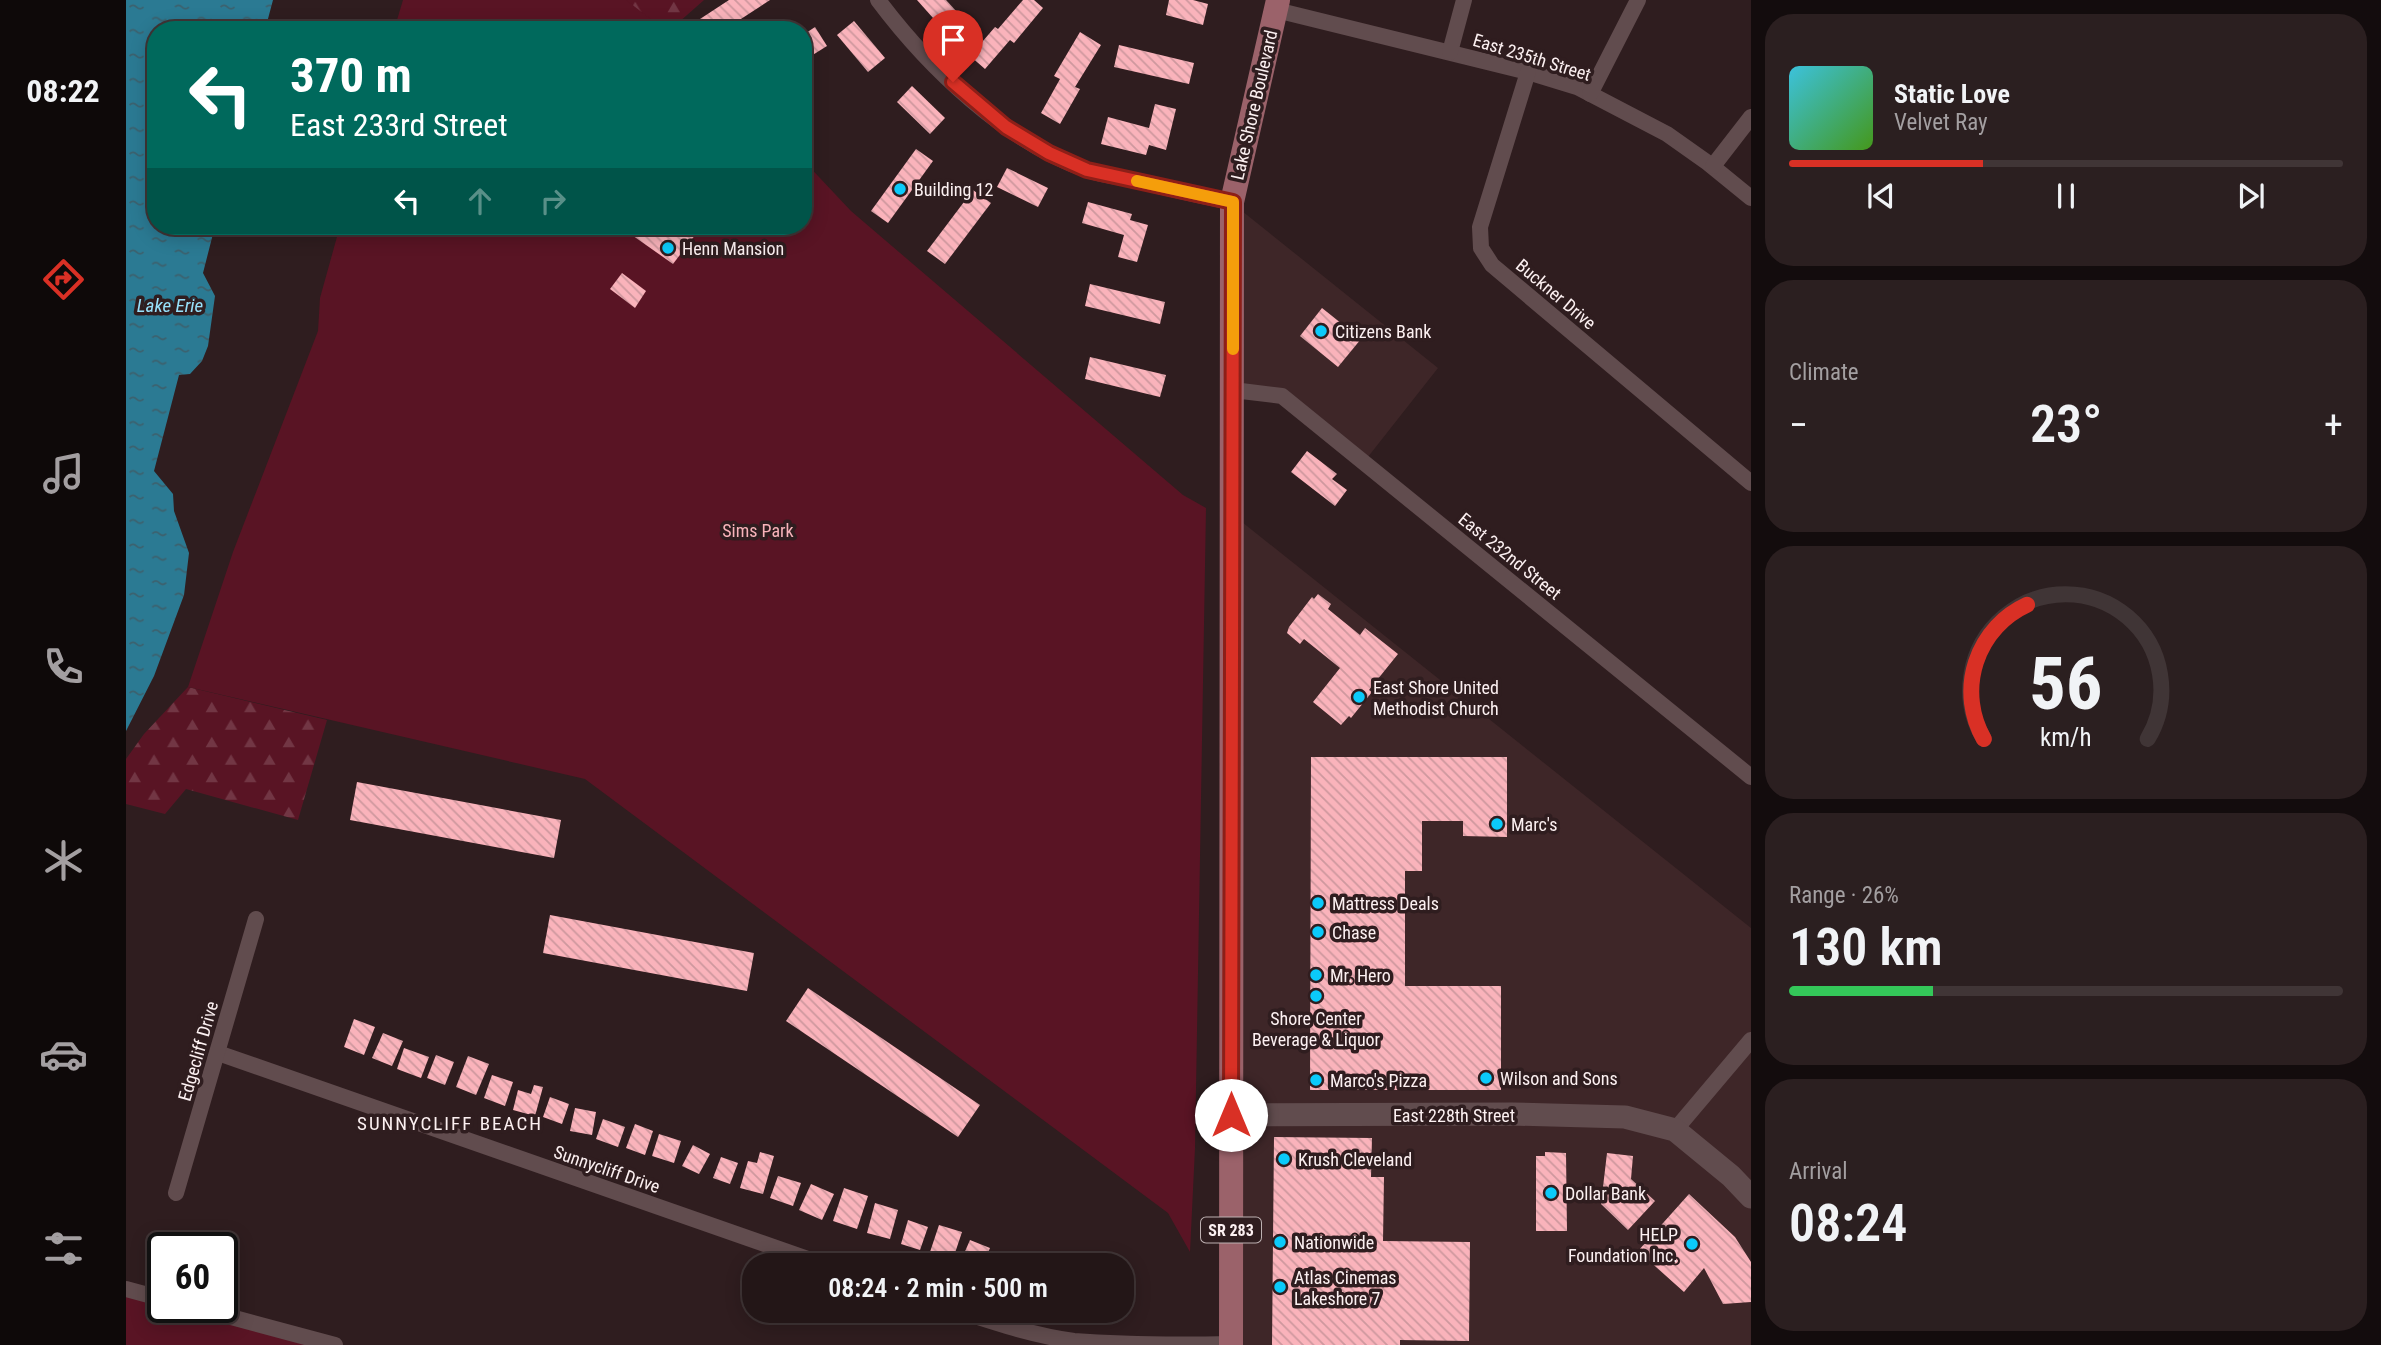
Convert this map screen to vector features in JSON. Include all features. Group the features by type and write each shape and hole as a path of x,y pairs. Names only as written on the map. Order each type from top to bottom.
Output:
{"main road":[{"name":"Lake Shore Boulevard","path":"1231,1345 1233,202 1277,5"}],"street":[{"path":"878,0 921,52 953,82 1000,122 1049,153 1087,170 1233,202"},
{"path":"1450,52 1464,0"},
{"path":"1590,94 1638,0"},
{"name":"East 235th Street","path":"1277,5 1577,87 1667,134 1713,166 1751,198"},
{"name":"Buckner Drive","path":"1528,72 1480,227 1481,248 1492,265 1751,483"},
{"path":"1713,166 1751,117"},
{"name":"East 232nd Street","path":"1233,390 1282,396 1751,777"},
{"name":"Edgecliff Drive","path":"177,1193 256,919"},
{"path":"1751,1040 1675,1130 1731,1176 1751,1197"},
{"name":"Sunnycliff Drive","path":"218,1053 791,1253"},
{"name":"East 228th Street","path":"1231,1115 1612,1115 1640,1119 1675,1130"},
{"path":"126,1289 147,1295"},
{"path":"238,1319 334,1345"},
{"path":"999,1323 1073,1341 1231,1345"}],"shaded area":[{"path":"1232,203 1438,368 1364,462 1283,396 1233,390"},
{"path":"1232,514 1751,928 1751,1345 1094,1345 1230,1344"}],"green space":[{"path":"403,0 626,0 653,21 397,21"},
{"path":"427,0 704,0 680,21 426,21"},
{"name":"Sims Park","path":"812,170 851,211 1183,495 1206,508 1195,1148 1190,1252 1168,1213 585,779 188,687 233,552 318,331 320,298 338,235 812,235"},
{"path":"188,687 327,720 298,820 186,789 165,814 126,804 126,759 144,734"},
{"path":"126,1289 147,1295 147,1323 238,1323 238,1319 335,1345 126,1345"}],"water":[{"name":"Lake Erie","path":"126,0 273,0 267,21 147,21 147,235 213,235 203,273 215,296 208,346 202,361 190,374 179,375 154,471 173,494 174,511 189,553 184,595 154,676 126,731"}],"building":[{"path":"729,0 770,0 738,21 700,19"},
{"path":"917,0 946,0 957,12 941,27"},
{"path":"1023,0 1034,0 1043,8 1014,43 1010,40 985,69 970,56"},
{"path":"1169,0 1193,0 1208,4 1203,25 1166,15"},
{"path":"854,21 885,58 868,72 837,35"},
{"path":"815,27 827,46 812,55 812,29"},
{"path":"1080,32 1101,45 1075,87 1080,89 1060,124 1041,113 1060,79 1054,76"},
{"path":"1119,45 1194,63 1189,84 1114,67"},
{"path":"912,86 945,118 930,134 897,102"},
{"path":"1155,104 1176,109 1166,150 1149,145 1146,155 1101,144 1108,117 1149,128"},
{"name":"Building 12","path":"916,149 933,161 888,223 871,211"},
{"path":"1007,168 1048,188 1038,207 997,187"},
{"path":"973,190 991,203 945,264 927,251"},
{"path":"1088,202 1132,214 1130,220 1148,225 1137,262 1118,257 1124,235 1082,223"},
{"name":"Henn Mansion","path":"632,235 695,235 673,264"},
{"path":"622,273 646,291 635,308 610,289"},
{"path":"1090,284 1165,302 1160,324 1085,306"},
{"path":"1322,308 1361,339 1338,367 1300,336"},
{"path":"1090,357 1166,375 1160,397 1085,379"},
{"path":"1307,451 1337,474 1332,479 1347,490 1335,506 1291,472"},
{"path":"1318,594 1331,604 1328,609 1360,635 1365,628 1398,654 1369,690 1372,692 1351,718 1349,716 1341,725 1313,702 1340,668 1304,639 1300,644 1287,633 1312,597 1314,599"},
{"path":"1311,757 1507,757 1507,837 1463,836 1463,821 1422,821 1422,871 1405,871 1405,986 1501,986 1501,1090 1310,1090"},
{"path":"357,782 561,820 554,858 350,820"},
{"path":"550,915 754,953 747,991 543,953"},
{"path":"808,988 980,1105 958,1137 786,1021"},
{"path":"354,1019 375,1027 364,1055 344,1047"},
{"path":"383,1033 403,1041 392,1066 372,1058"},
{"path":"404,1048 429,1057 421,1078 397,1069"},
{"path":"436,1055 454,1062 445,1085 427,1078"},
{"path":"468,1056 489,1064 476,1095 456,1087"},
{"path":"492,1075 513,1082 505,1106 484,1098"},
{"path":"534,1085 543,1087 535,1116 513,1110 518,1090 531,1094"},
{"path":"550,1097 569,1104 562,1124 543,1117"},
{"path":"575,1108 596,1112 592,1135 570,1131"},
{"path":"603,1119 625,1127 618,1147 596,1139"},
{"path":"635,1124 653,1131 645,1155 626,1148"},
{"path":"659,1134 681,1141 674,1163 652,1156"},
{"path":"1274,1137 1372,1138 1371,1177 1384,1177 1383,1241 1470,1242 1469,1341 1400,1340 1400,1345 1272,1345"},
{"path":"693,1145 710,1154 699,1174 682,1166"},
{"path":"760,1152 774,1156 763,1194 740,1188 748,1161 757,1163"},
{"name":"Dollar Bank","path":"1545,1152 1566,1153 1567,1231 1536,1231 1536,1156 1545,1156"},
{"path":"1607,1153 1633,1156 1631,1179 1655,1201 1628,1230 1601,1204"},
{"path":"721,1157 738,1163 730,1184 713,1178"},
{"path":"778,1176 801,1183 793,1206 770,1198"},
{"path":"811,1184 834,1194 822,1220 799,1210"},
{"path":"844,1188 868,1196 857,1229 833,1221"},
{"name":"HELP Foundation Inc.","path":"1689,1194 1735,1237 1751,1262 1751,1302 1723,1304 1704,1268 1684,1292 1638,1251"},
{"path":"875,1203 898,1210 890,1239 867,1233"},
{"path":"908,1220 928,1227 920,1250 901,1244"},
{"path":"939,1225 962,1232 955,1253 930,1252"},
{"path":"970,1240 990,1248 988,1253 964,1253"}],"slow traffic":[{"path":"1137,181 1233,202 1233,349"}],"place":[{"name":"Building 12","path":"900,189"},
{"name":"Henn Mansion","path":"668,248"},
{"name":"Citizens Bank","path":"1321,331"},
{"name":"East Shore United Methodist Church","path":"1359,697"},
{"name":"Marc's","path":"1497,824"},
{"name":"Mattress Deals","path":"1318,903"},
{"name":"Chase","path":"1318,932"},
{"name":"Mr. Hero","path":"1316,975"},
{"name":"Shore Center Beverage & Liquor","path":"1316,996"},
{"name":"Wilson and Sons","path":"1486,1078"},
{"name":"Marco's Pizza","path":"1316,1080"},
{"name":"Krush Cleveland","path":"1284,1159"},
{"name":"Dollar Bank","path":"1551,1193"},
{"name":"Nationwide","path":"1280,1242"},
{"name":"HELP Foundation Inc.","path":"1692,1244"},
{"name":"Atlas Cinemas Lakeshore 7","path":"1280,1287"}],"district":[{"name":"SUNNYCLIFF BEACH","path":"450,1123"}],"route":[{"path":"953,82 1006,127 1049,153 1087,170 1233,202 1231,1115"}]}
